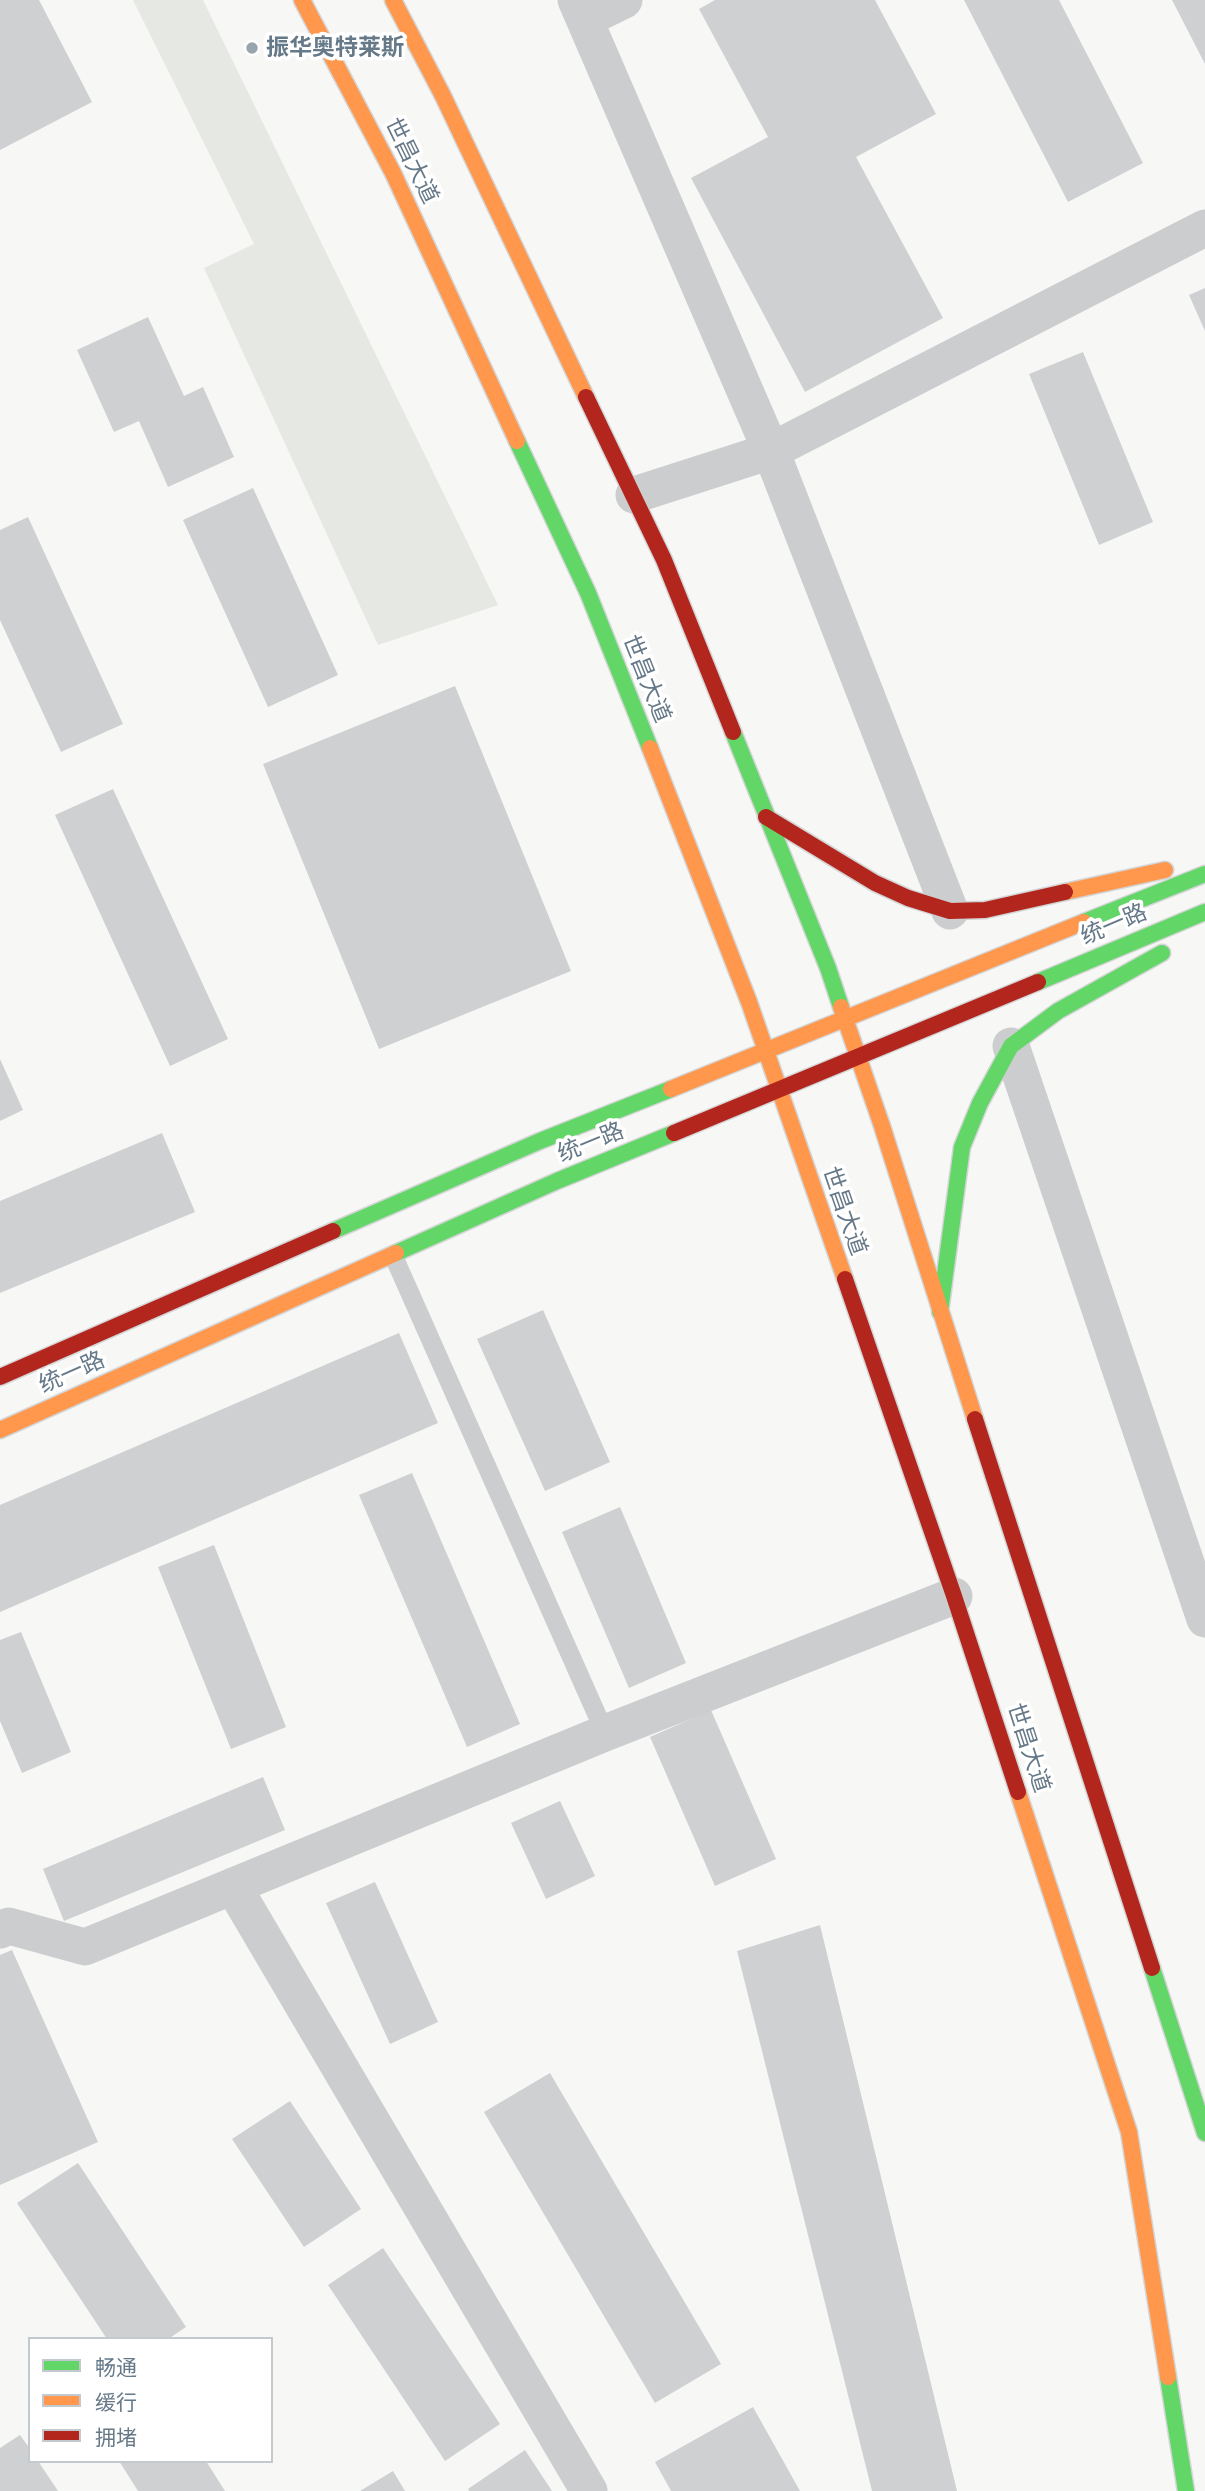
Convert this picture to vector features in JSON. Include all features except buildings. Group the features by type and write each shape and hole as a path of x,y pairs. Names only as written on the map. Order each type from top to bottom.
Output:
{"main road":[{"name":"世昌大道","path":"302,0 393,173 587,593 700,874 765,1050 954,1596 1129,2132 1186,2491"},
{"path":"393,0 443,96 664,560 828,968 882,1126 1205,2133"},
{"path":"766,817 875,883 908,898 950,911 985,910 1158,871 1205,866"},
{"name":"统一路","path":"0,1377 540,1141 1205,874"},
{"name":"统一路","path":"0,1430 557,1181 1205,912"},
{"path":"1190,935 1205,923"},
{"path":"940,1312 962,1147 980,1103 1011,1046 1058,1011 1171,947"}],"street":[{"path":"624,0 581,10 771,451 950,911"},
{"path":"634,495 771,451 1205,228"},
{"path":"1011,1046 1205,1619"},
{"path":"0,1930 9,1926 85,1947 605,1733 954,1596"},
{"path":"233,1886 589,2491"}],"lane":[{"path":"393,1255 605,1733"}],"shaded area":[{"path":"133,0 203,0 498,605 378,645 204,268 254,244"}],"traffic: fast":[{"path":"517,441 588,593 650,748"},
{"path":"733,732 828,968 841,1007"},
{"path":"1084,922 1205,874"},
{"path":"1038,982 1205,912"},
{"path":"940,1312 962,1147 980,1103 1011,1046 1058,1011 1162,953"},
{"path":"333,1231 540,1141 671,1089"},
{"path":"396,1253 557,1181 674,1133"},
{"path":"1152,1968 1205,2133"},
{"path":"1168,2377 1186,2491"}],"traffic: slow":[{"path":"302,0 393,173 517,441"},
{"path":"393,0 443,96 586,397"},
{"path":"650,748 749,1002 845,1279"},
{"path":"1065,892 1165,870"},
{"path":"671,1089 1084,922"},
{"path":"841,1007 882,1126 975,1419"},
{"path":"0,1430 396,1253"},
{"path":"1018,1792 1129,2132 1168,2377"}],"traffic: jam":[{"path":"586,397 664,560 733,732"},
{"path":"766,817 875,883 908,898 950,911 985,910 1065,892"},
{"path":"674,1133 1038,982"},
{"path":"0,1377 333,1231"},
{"path":"845,1279 1018,1792"},
{"path":"975,1419 1152,1968"}],"place":[{"name":"振华奥特莱斯","path":"252,48"}]}
